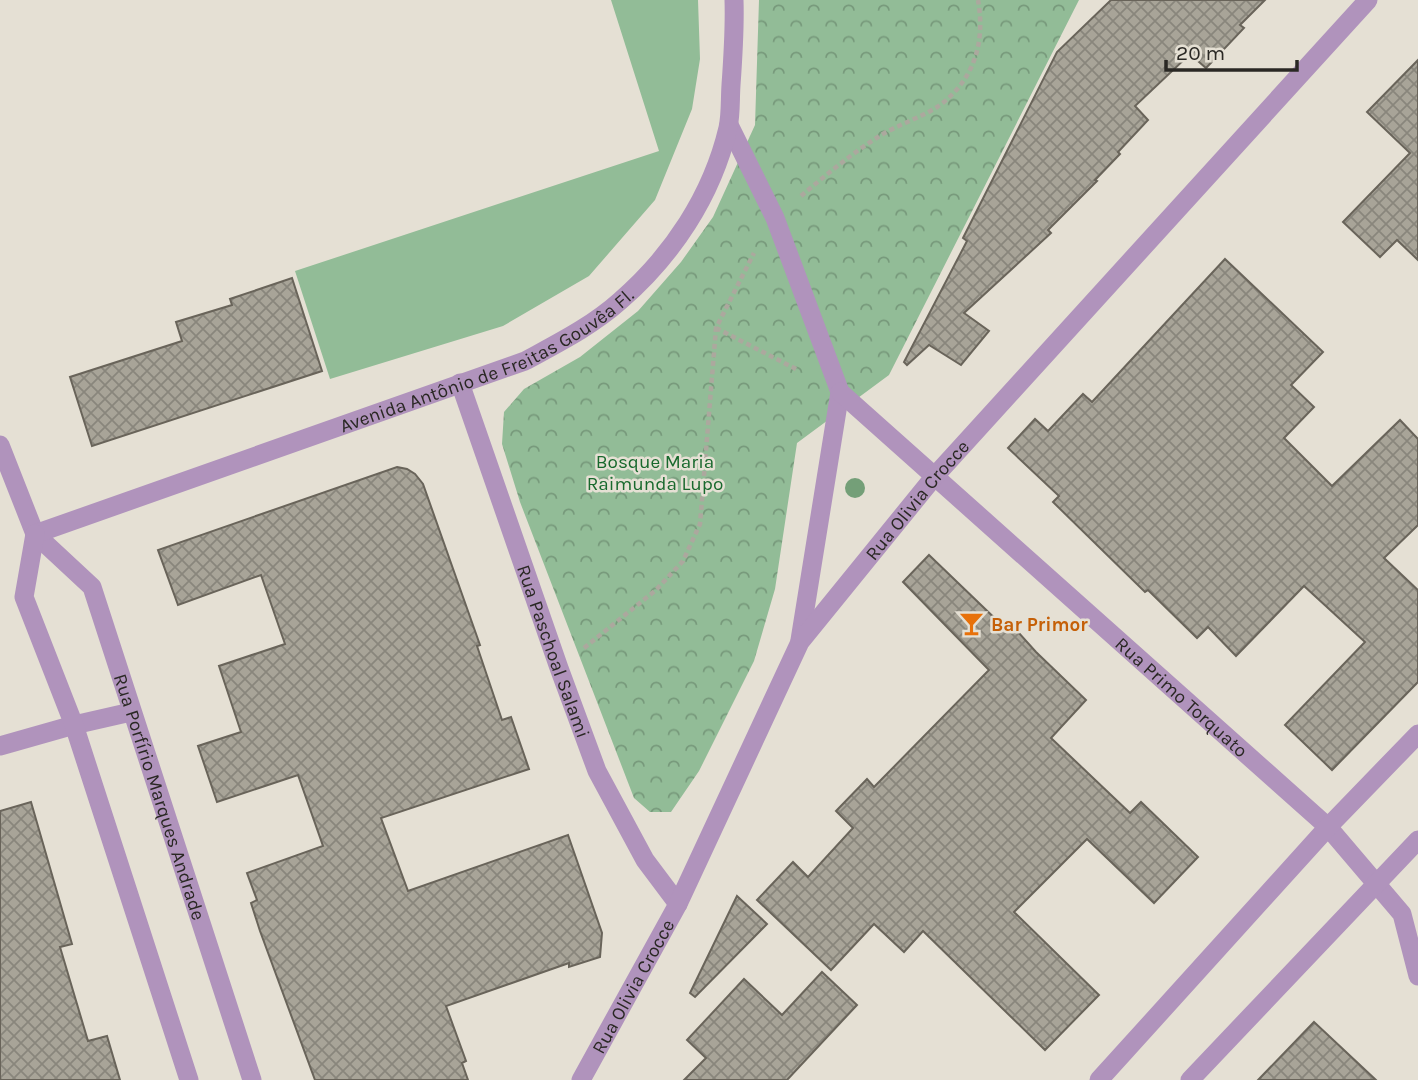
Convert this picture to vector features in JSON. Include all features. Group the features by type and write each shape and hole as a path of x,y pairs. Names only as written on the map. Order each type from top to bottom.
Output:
{"street":[{"name":"Avenida Antônio de Freitas Gouvêa Fl.","path":"35,534 525,361 574,335 618,303 658,264 690,220 718,160 729,125 734,0"},
{"name":"Rua Olivia Crocce","path":"581,1080 678,904 800,642 934,477 1368,0"},
{"path":"729,125 775,218 841,392 800,642"},
{"name":"Rua Paschoal Salami","path":"460,383 597,771 645,860 678,904"},
{"name":"Rua Primo Torquato","path":"841,392 1328,827 1402,914 1418,976"},
{"name":"Rua Porfírio Marques Andrade","path":"0,445 35,534 92,587 253,1080"},
{"path":"35,534 24,597 74,725 189,1080"},
{"path":"0,746 131,712"},
{"path":"1098,1080 1328,827 1418,734"},
{"path":"1190,1080 1418,840"}],"path":[{"path":"559,668 656,590 683,561 689,549 700,524 716,328 756,248 775,218 829,172 879,136 944,102 972,70 979,45 978,0"},
{"path":"716,328 841,392"}],"green space":[{"path":"611,0 698,0 700,59 692,109 655,200 589,276 503,326 330,379 295,271 659,151"},
{"name":"Bosque Maria Raimunda Lupo","path":"759,0 1079,0 889,375 797,443 775,589 754,661 699,771 671,812 650,812 634,798 520,502 502,444 504,412 524,389 580,357 638,311 681,262 713,217 755,125"}],"building":[{"path":"1111,0 1265,0 1240,25 1244,28 1206,68 1190,54 1135,106 1148,120 1118,152 1120,154 1048,230 1051,233 964,313 989,331 961,365 929,345 907,365 904,362 967,241 963,238 1057,52"},
{"path":"1418,60 1418,260 1397,240 1380,257 1343,222 1410,153 1367,112"},
{"path":"1225,259 1323,352 1291,385 1314,407 1284,438 1332,486 1400,420 1418,439 1418,525 1384,558 1418,590 1418,682 1332,770 1285,725 1365,642 1304,586 1236,656 1208,627 1197,638 1148,590 1145,592 1053,502 1059,496 1008,448 1035,419 1048,431 1083,394 1092,402"},
{"path":"292,278 322,371 92,446 70,377 182,341 176,322 232,305 230,299"},
{"path":"397,467 415,474 423,484 480,645 477,646 502,720 511,717 529,769 381,818 408,891 568,835 602,933 600,957 569,967 569,963 446,1006 466,1061 462,1063 468,1080 315,1080 260,931 251,903 257,900 247,873 323,846 298,775 217,802 198,746 241,732 219,666 285,644 261,575 178,605 158,550"},
{"path":"929,555 1005,628 1010,623 1086,700 1051,738 1130,813 1141,802 1198,857 1154,903 1087,839 1014,912 1099,995 1045,1050 923,931 904,952 874,924 831,970 757,900 793,862 808,877 853,828 836,811 867,779 874,787 989,670 903,582"},
{"path":"31,802 72,944 60,947 88,1041 107,1036 120,1080 0,1080 0,811"},
{"path":"737,896 767,924 695,997 690,993"},
{"path":"822,972 857,1005 787,1080 684,1080 706,1058 687,1040 744,979 782,1015"},
{"path":"1314,1022 1376,1080 1258,1080"}],"place":[{"name":"Bar Primor","path":"971,624"}]}
